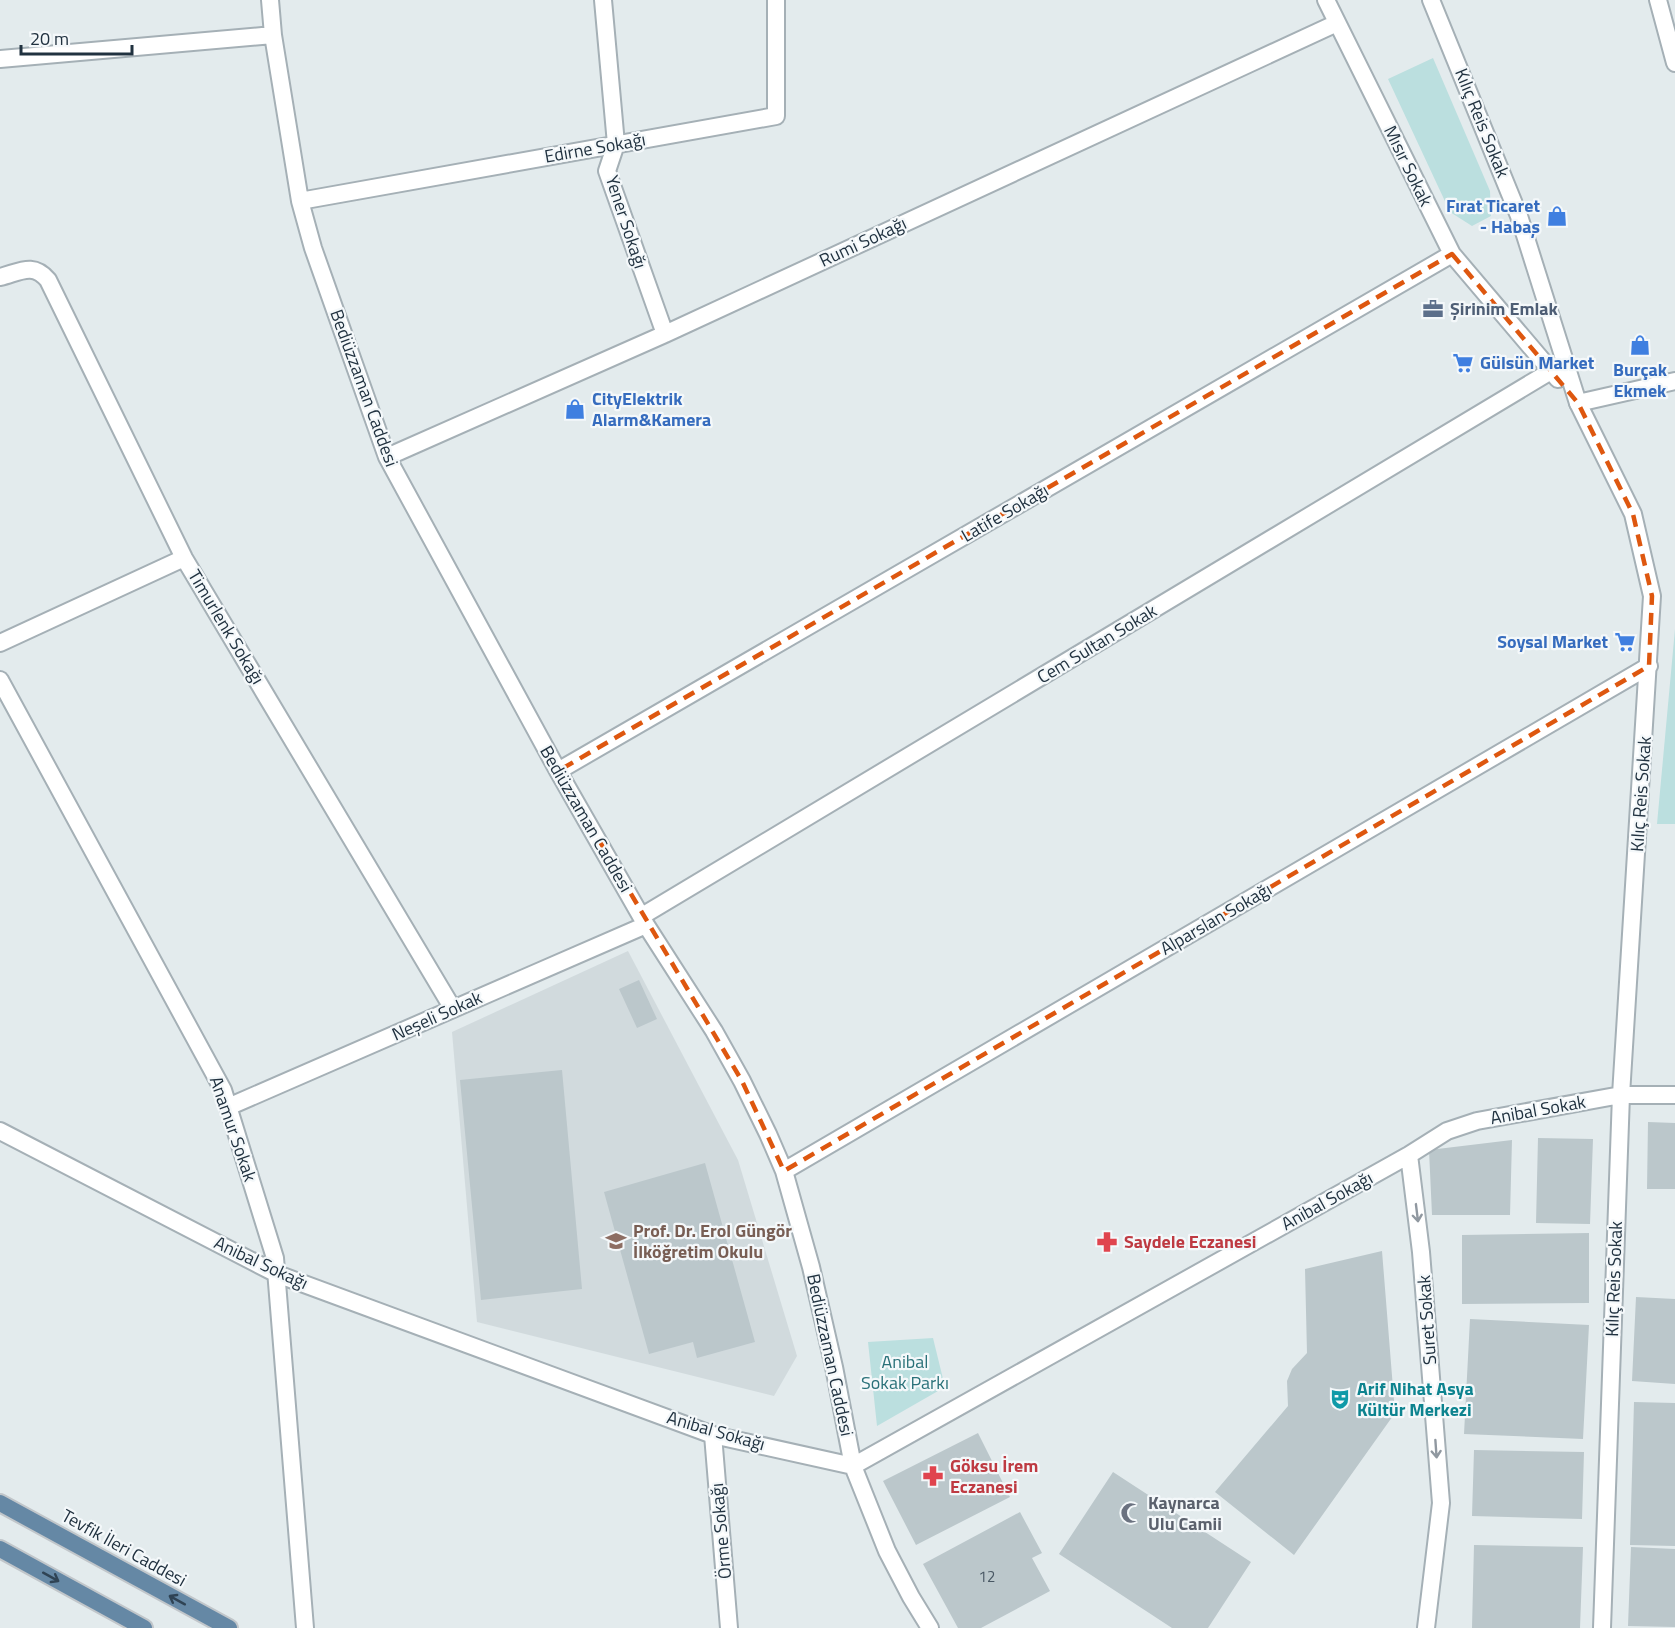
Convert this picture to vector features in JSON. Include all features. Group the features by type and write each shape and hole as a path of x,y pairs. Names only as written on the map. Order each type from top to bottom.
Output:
{"main road":[{"name":"Tevfik İleri Caddesi","path":"0,1503 229,1628"},
{"path":"0,1549 144,1628"}],"street":[{"name":"Bediüzzaman Caddesi","path":"270,0 273,35 300,201 314,248 387,457 558,771 644,921 714,1031 768,1134 784,1171 824,1322 853,1466 887,1551 930,1628"},
{"name":"Yener Sokağı","path":"603,0 616,144 607,171 665,334"},
{"name":"Edirne Sokağı","path":"300,201 776,116 776,0"},
{"name":"Mısır Sokak","path":"1326,0 1452,254 1578,403"},
{"name":"Kılıç Reis Sokak","path":"1431,0 1519,216 1578,403 1633,514 1652,596 1621,1095 1602,1628"},
{"path":"1658,0 1675,63"},
{"name":"Rumi Sokağı","path":"387,457 665,334 1337,23"},
{"path":"0,59 273,35"},
{"name":"Latife Sokağı","path":"558,771 1452,254"},
{"name":"Timurlenk Sokağı","path":"0,277 33,268 41,272 48,280 184,558 453,1009"},
{"name":"Cem Sultan Sokak","path":"644,921 1551,372"},
{"path":"1578,403 1675,381"},
{"path":"0,643 184,558"},
{"name":"Alparslan Sokağı","path":"784,1171 1649,666"},
{"name":"Anamur Sokak","path":"0,680 223,1090 275,1258 305,1628"},
{"name":"Neşeli Sokak","path":"228,1107 453,1009 644,921"},
{"name":"Anibal Sokak","path":"1409,1155 1447,1131 1477,1121 1621,1095 1675,1095"},
{"name":"Anibal Sokağı","path":"0,1131 277,1274 713,1435 853,1466 1409,1155"},
{"name":"Suret Sokak","path":"1409,1155 1421,1252 1441,1503 1426,1628"},
{"name":"Örme Sokağı","path":"713,1435 729,1628"}],"highlighted area":[{"path":"1452,254 1578,403 1633,514 1652,596 1649,666 784,1171 742,1081 558,771"}],"shaded area":[{"name":"Prof. Dr. Erol Güngör İlköğretim Okulu","path":"628,951 738,1160 797,1356 774,1396 477,1322 452,1032"}],"green space":[{"path":"1433,58 1490,191 1491,216 1472,226 1450,212 1388,79"},
{"path":"1675,629 1675,824 1657,824"},
{"name":"Anibal Sokak Parkı","path":"933,1338 945,1387 877,1426 868,1342"}],"building":[{"path":"639,980 657,1019 637,1028 619,989"},
{"path":"562,1070 582,1289 481,1300 460,1080"},
{"path":"1648,1122 1675,1123 1675,1189 1647,1189"},
{"path":"1538,1138 1593,1139 1590,1224 1536,1223"},
{"path":"1512,1140 1510,1215 1432,1215 1429,1150"},
{"path":"705,1163 755,1342 697,1358 693,1342 649,1354 604,1192"},
{"path":"1589,1233 1589,1303 1462,1304 1462,1235"},
{"name":"Arif Nihat Asya Kültür Merkezi","path":"1382,1251 1395,1413 1294,1555 1215,1492 1288,1406 1287,1381 1292,1369 1307,1353 1305,1269"},
{"path":"1636,1297 1675,1299 1675,1384 1632,1381"},
{"path":"1470,1319 1589,1325 1583,1439 1464,1434"},
{"path":"1634,1402 1675,1403 1675,1546 1630,1545"},
{"path":"978,1433 1010,1497 916,1545 883,1481"},
{"path":"1474,1450 1584,1452 1582,1519 1472,1516"},
{"name":"Kaynarca Ulu Camii","path":"1113,1472 1251,1562 1208,1628 1172,1628 1059,1554"},
{"path":"1020,1512 1042,1553 1032,1558 1050,1591 981,1628 958,1628 923,1564"},
{"path":"1474,1545 1583,1547 1580,1628 1472,1628"},
{"path":"1631,1547 1675,1549 1675,1627 1628,1626"}],"place":[{"name":"Fırat Ticaret - Habaş","path":"1557,216"},
{"name":"Şirinim Emlak","path":"1433,309"},
{"name":"Burçak Ekmek","path":"1640,345"},
{"name":"Gülsün Market","path":"1463,363"},
{"name":"CityElektrik Alarm&Kamera","path":"575,409"},
{"name":"Soysal Market","path":"1625,642"},
{"name":"Prof. Dr. Erol Güngör İlköğretim Okulu","path":"616,1241"},
{"name":"Saydele Eczanesi","path":"1107,1242"},
{"name":"Arif Nihat Asya Kültür Merkezi","path":"1340,1399"},
{"name":"Göksu İrem Eczanesi","path":"933,1476"},
{"name":"Kaynarca Ulu Camii","path":"1131,1513"}]}
